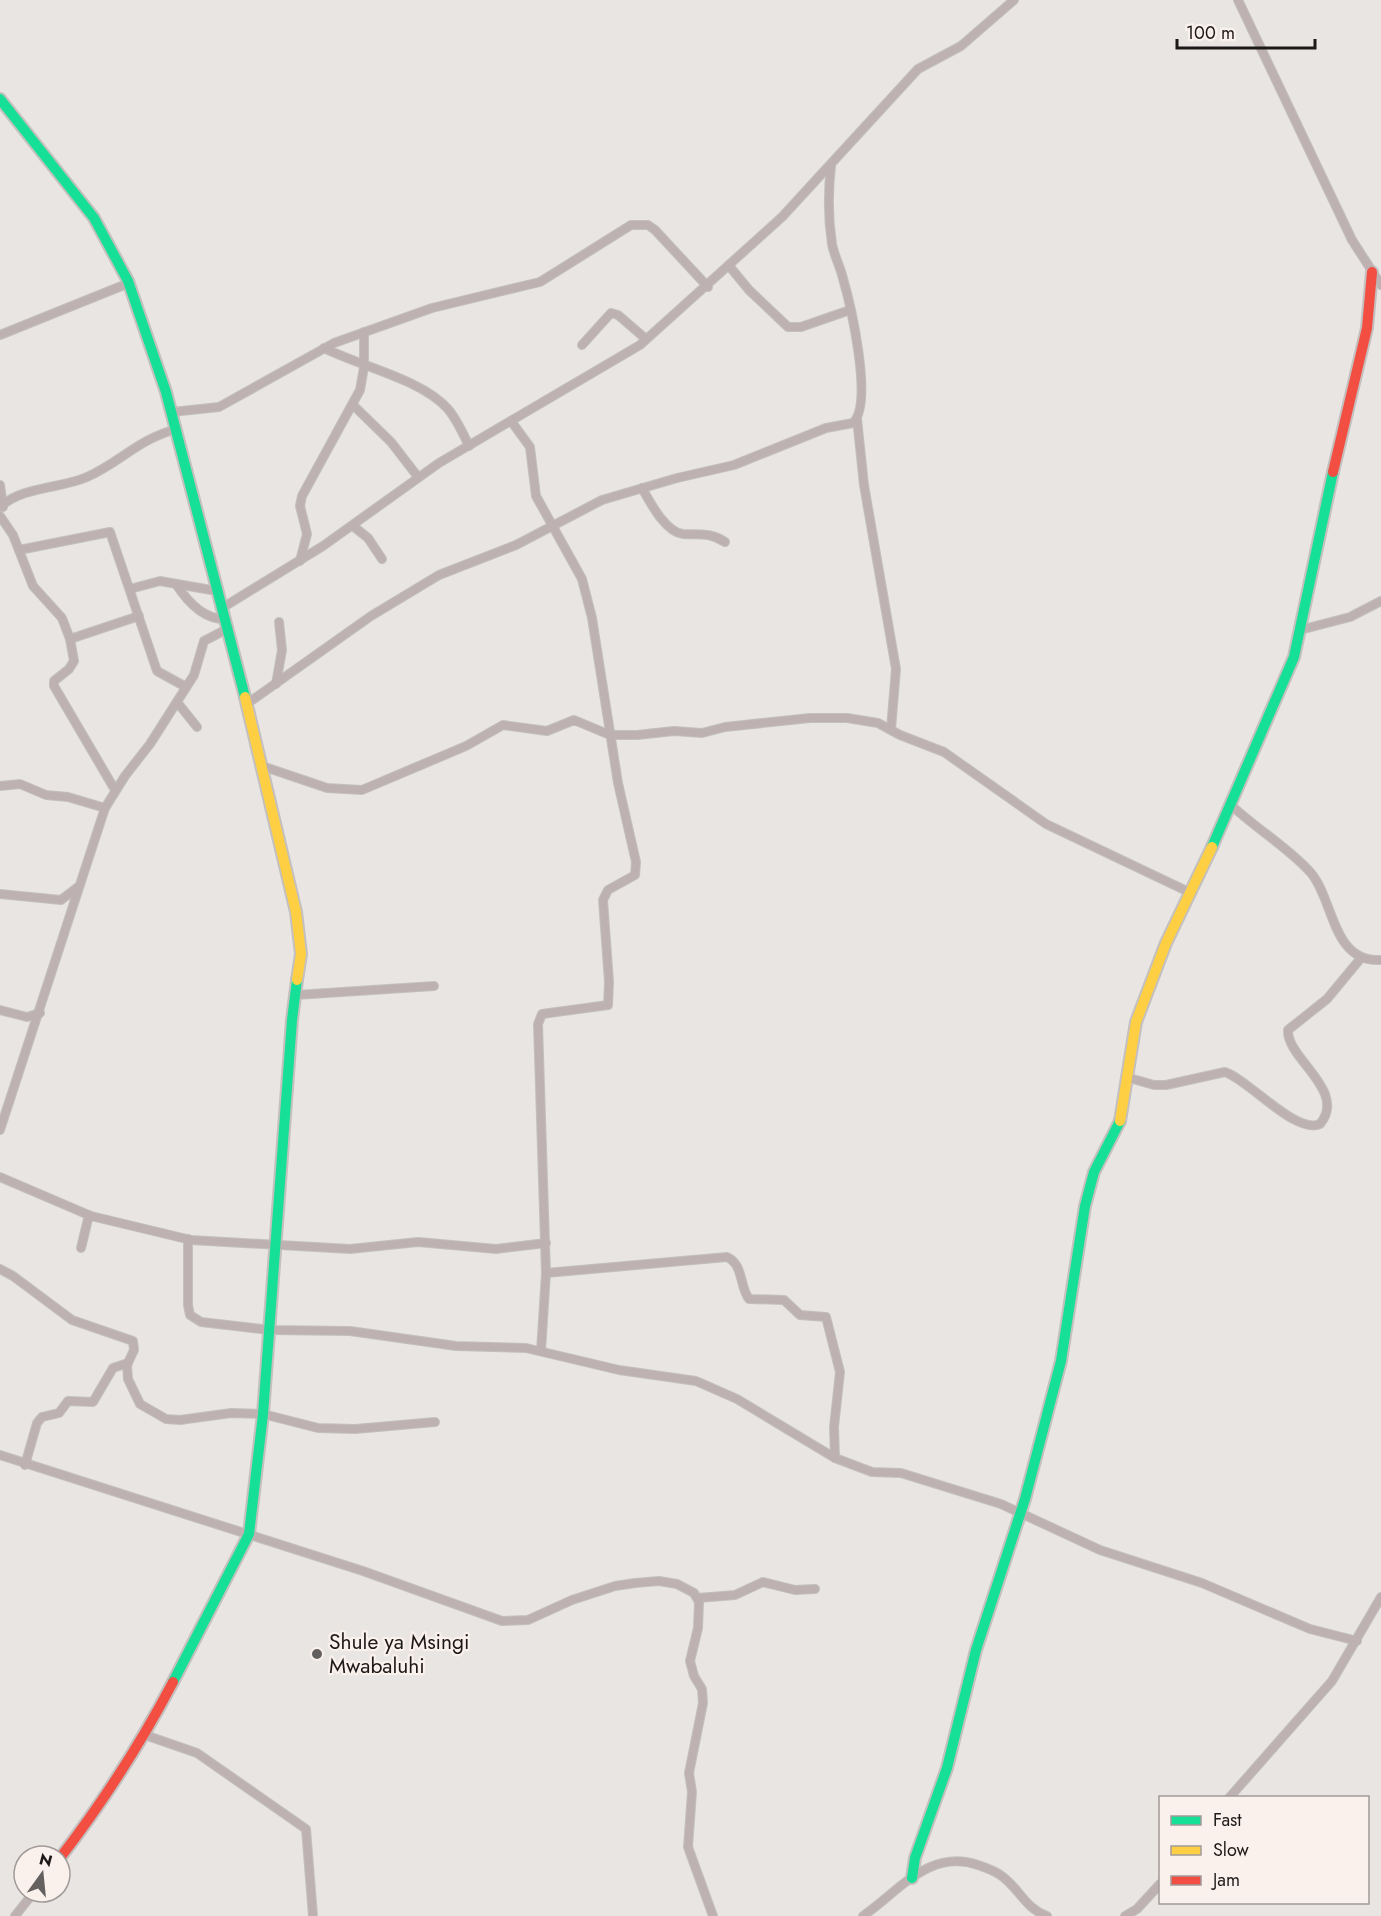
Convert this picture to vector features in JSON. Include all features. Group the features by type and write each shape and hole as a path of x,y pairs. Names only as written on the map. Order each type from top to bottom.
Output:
{"street":[{"path":"222,608 299,562 353,526 418,477 610,364 646,339 708,287 782,218 918,69 961,46 1014,0"},
{"path":"1238,0 1352,240 1381,285"},
{"path":"0,99 64,177 106,237 139,306 177,429 217,591 248,703 299,929 300,954 270,1330 249,1534 125,1771 70,1844"},
{"path":"831,165 828,196 832,241 850,310 861,387 857,419 864,485 896,669 891,729"},
{"path":"172,412 219,407 324,348 364,332 432,308 540,282 621,228 631,225 648,225 655,230 708,287"},
{"path":"730,267 749,290 788,327 801,327 850,310"},
{"path":"912,1878 915,1858 947,1768 976,1650 1021,1512 1061,1361 1088,1195 1100,1156 1121,1118 1136,1022 1147,988 1294,657 1321,521 1367,328 1372,272"},
{"path":"0,335 129,283"},
{"path":"582,345 614,312 646,339"},
{"path":"299,562 307,534 300,506 302,496 353,405 363,380 364,332"},
{"path":"324,348 364,367 409,383 436,398 450,411 469,446"},
{"path":"353,405 391,442 418,477"},
{"path":"248,703 357,625 426,582 516,545 602,500 744,462 772,447 838,424 854,423 857,419"},
{"path":"511,421 530,447 534,489 551,527 582,579 592,618 610,735 636,862 635,875 608,890 603,900 609,982 608,1005 542,1014 538,1024 546,1243 541,1351"},
{"path":"2,506 20,495 87,477 141,442 177,429"},
{"path":"0,485 1,516 9,526 33,586 62,618 70,639 73,665 54,681 54,686 115,790"},
{"path":"642,488 653,507 673,530 685,534 708,534 725,542"},
{"path":"353,526 368,538 382,559"},
{"path":"19,550 108,531 112,535 157,670 186,687"},
{"path":"130,589 160,581 217,591"},
{"path":"176,584 190,603 227,624"},
{"path":"1300,630 1350,617 1381,602"},
{"path":"70,639 138,616"},
{"path":"276,684 282,650 279,622"},
{"path":"0,1130 105,808 115,790 150,744 194,675 204,641 227,624"},
{"path":"177,702 197,727"},
{"path":"262,766 327,788 362,790 466,746 503,725 548,731 574,720 610,735 674,731 702,734 747,724 831,718 864,720 944,752 1046,824 1191,893"},
{"path":"0,786 20,784 46,795 72,798 105,808"},
{"path":"1230,804 1312,874 1323,893 1330,916 1346,942 1361,958 1370,961 1381,960"},
{"path":"0,894 62,900 78,887"},
{"path":"62,900 70,911"},
{"path":"1126,1077 1154,1085 1166,1085 1225,1072 1234,1075 1266,1101 1299,1121 1309,1126 1320,1124 1325,1113 1324,1093 1316,1076 1303,1062 1288,1039 1288,1030 1327,999 1361,958"},
{"path":"296,995 434,987"},
{"path":"0,1010 24,1016 39,1013"},
{"path":"24,1016 33,1032"},
{"path":"0,1177 89,1215 188,1239 350,1250 418,1242 496,1249 546,1243"},
{"path":"81,1248 89,1215"},
{"path":"188,1239 188,1305 194,1319 270,1330 350,1331 456,1346 512,1347 541,1351 619,1370 696,1381 737,1399 835,1458 873,1472 901,1473 1021,1512 1100,1550 1203,1583 1310,1629 1357,1641"},
{"path":"546,1273 727,1257 736,1263 749,1299 784,1300 800,1315 826,1317 840,1372 835,1458"},
{"path":"0,1269 13,1276 72,1320 133,1341 134,1350 128,1363 128,1379 140,1404 166,1419 180,1420 231,1413 263,1414 318,1428 355,1429 435,1422"},
{"path":"25,1464 39,1420 46,1415 59,1413 68,1401 93,1402 113,1368 128,1363"},
{"path":"0,1455 363,1571 502,1621 528,1620 572,1600 615,1586 635,1583 666,1582 688,1589 698,1598 735,1595 766,1582 795,1590 815,1589"},
{"path":"1230,1796 1252,1768 1317,1701 1357,1641 1381,1597"},
{"path":"698,1598 698,1628 690,1661 694,1676 702,1689 703,1703 689,1773 692,1792 688,1847 713,1916"},
{"path":"145,1735 206,1758 306,1829 313,1916"},
{"path":"862,1916 912,1878 938,1862 965,1860 1003,1877 1028,1904 1047,1916"},
{"path":"1125,1916 1137,1909 1159,1886"},
{"path":"15,1916 24,1904"}],"traffic: fast":[{"path":"0,99 94,218 128,281 166,392 245,697"},
{"path":"1212,847 1294,657 1333,472"},
{"path":"173,1682 249,1534 263,1414 292,1020 297,980"},
{"path":"912,1878 915,1858 947,1768 976,1650 1025,1499 1061,1361 1085,1206 1094,1172 1120,1121"}],"traffic: slow":[{"path":"245,697 296,912 301,954 297,980"},
{"path":"1120,1121 1136,1022 1166,943 1212,847"}],"traffic: jam":[{"path":"1333,472 1367,328 1372,272"},
{"path":"70,1844 120,1773 173,1682"}],"place":[{"name":"Shule ya Msingi Mwabaluhi","path":"317,1654"}]}
